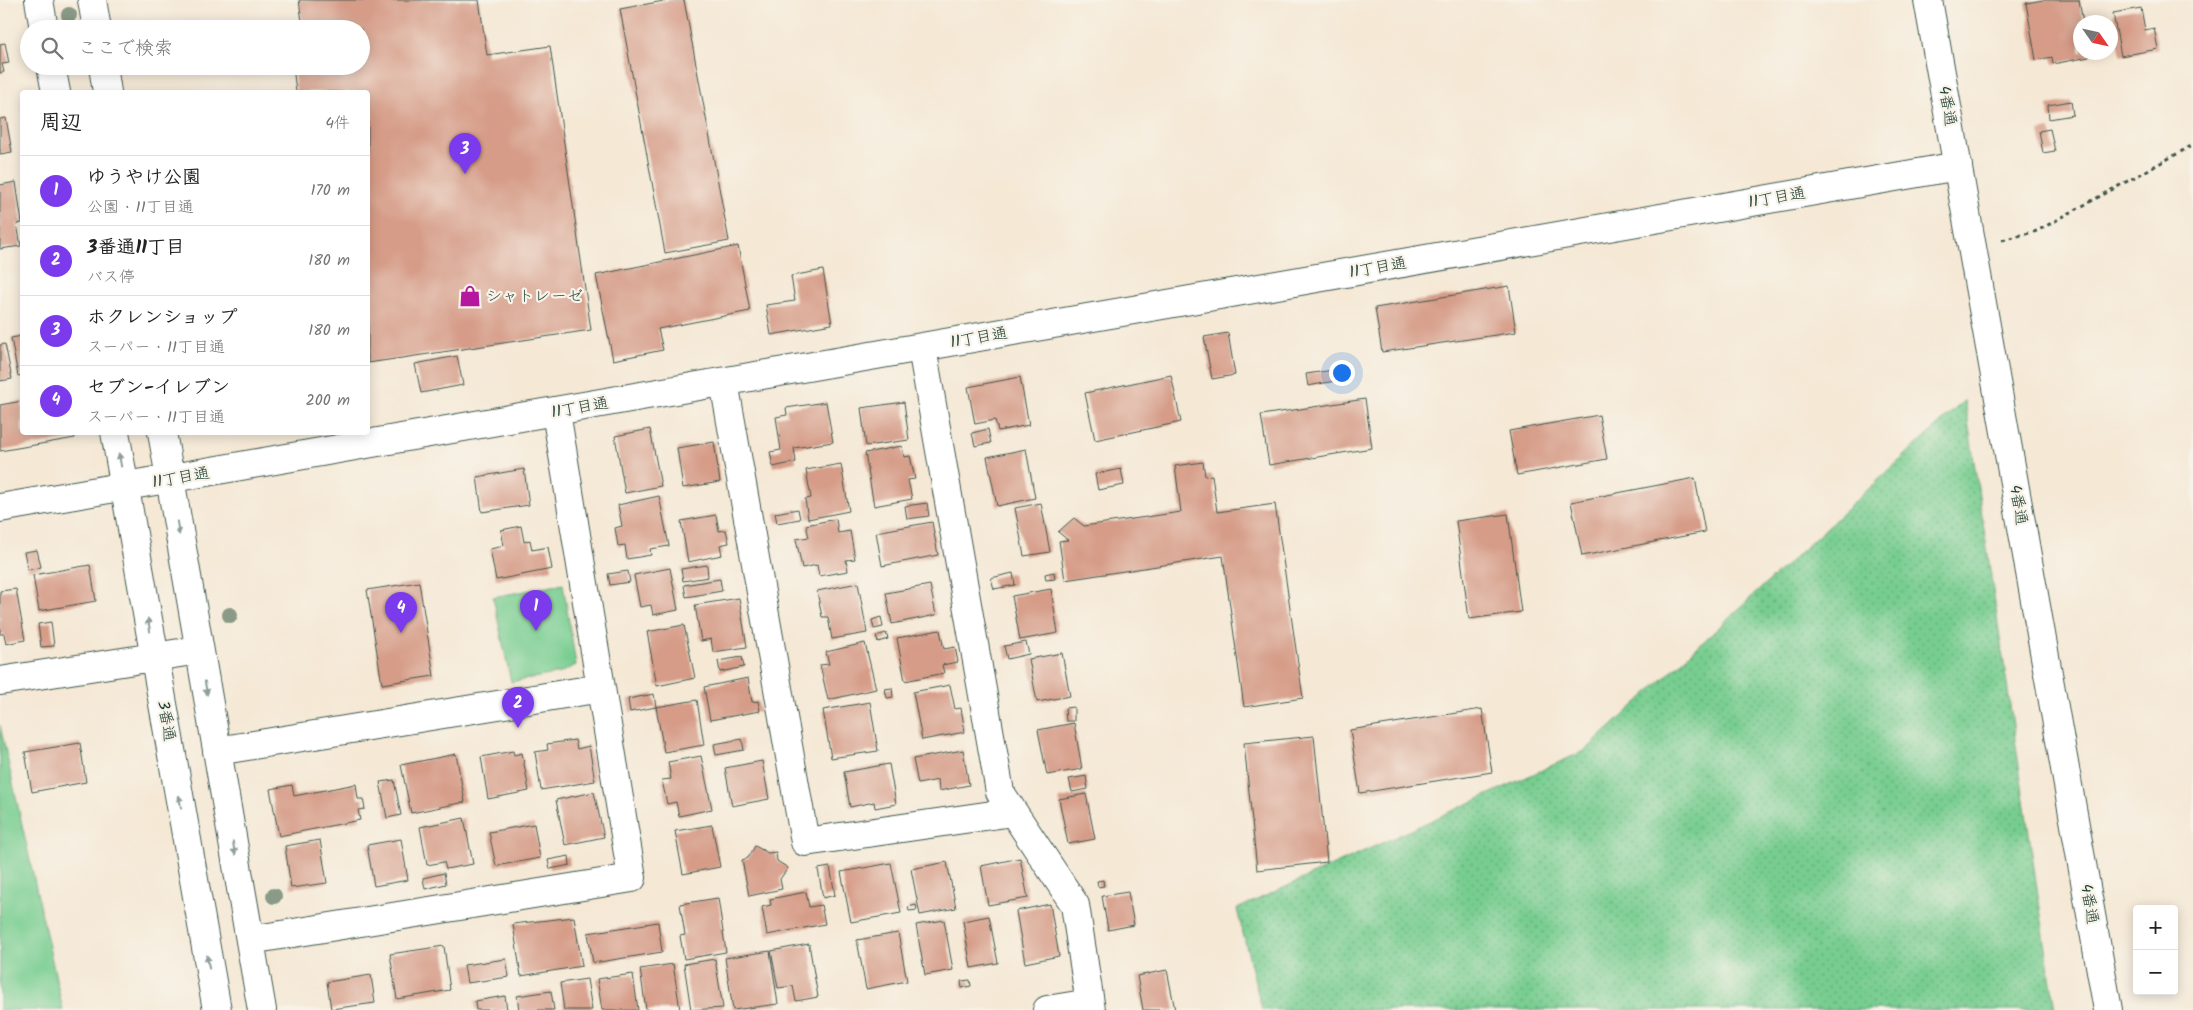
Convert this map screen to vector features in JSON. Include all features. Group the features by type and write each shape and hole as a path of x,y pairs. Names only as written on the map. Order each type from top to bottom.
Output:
{"street":[{"path":"39,0 42,20"},
{"path":"92,0 95,20"},
{"name":"4番通","path":"1928,0 2108,1010"},
{"path":"53,75 56,90"},
{"path":"104,75 107,90"},
{"name":"11丁目通","path":"0,508 170,480 1958,166"},
{"path":"922,348 1000,792 1075,905 1091,1007 1047,1010"},
{"path":"724,382 805,842 1013,812"},
{"path":"250,940 632,878 556,412"},
{"name":"3番通","path":"116,435 217,1010"},
{"path":"162,435 262,1010"},
{"path":"0,681 199,650"},
{"path":"217,751 601,688"}],"path":[{"path":"1972,249 2037,231 2193,145"}],"green space":[{"path":"1965,400 2055,1010 1262,1010 1237,909 1586,750"},
{"path":"563,584 576,665 561,673 511,682 493,597"},
{"path":"0,725 63,1010 0,1010"}],"building":[{"path":"299,0 479,0 487,55 550,46 591,330 370,363 370,90 296,90 294,75 370,75 370,20 302,20"},
{"path":"669,0 684,0 729,241 665,253 620,9"},
{"path":"2043,0 2079,0 2082,15 2073,15 2074,60 2053,64 2052,57 2036,60 2026,3"},
{"path":"2141,8 2145,30 2154,28 2158,49 2121,56 2118,40 2118,15 2113,15 2113,13"},
{"path":"5,43 9,63 2,64 4,72 0,73 0,44"},
{"path":"2071,101 2073,115 2049,119 2048,105"},
{"path":"6,118 12,152 0,154 0,119"},
{"path":"2050,129 2055,151 2043,153 2039,131"},
{"path":"16,182 20,209 20,223 17,224 20,246 0,249 0,185"},
{"path":"738,246 750,311 658,329 663,350 613,360 596,275"},
{"path":"823,270 832,324 771,335 766,305 795,301 791,276"},
{"path":"1509,286 1516,332 1382,352 1375,308"},
{"path":"1228,333 1235,375 1212,379 1204,337"},
{"path":"20,336 20,376 18,376 11,338"},
{"path":"5,344 12,379 0,381 0,345"},
{"path":"457,356 463,385 421,393 415,364"},
{"path":"1334,370 1335,381 1308,386 1306,374"},
{"path":"1171,375 1181,422 1095,440 1085,393"},
{"path":"1020,377 1029,425 998,431 995,420 975,424 968,387"},
{"path":"1365,399 1372,448 1269,465 1261,415"},
{"path":"20,401 20,435 74,435 75,438 0,451 0,405"},
{"path":"826,402 833,442 794,448 796,462 773,467 770,452 781,450 776,417 787,415 786,408"},
{"path":"904,402 909,440 866,446 861,408"},
{"path":"1599,415 1607,459 1517,475 1509,431"},
{"path":"650,429 661,486 625,493 615,436"},
{"path":"988,429 991,443 975,446 972,433"},
{"path":"714,442 720,482 683,488 677,448"},
{"path":"902,446 904,457 910,456 915,479 908,480 912,499 874,506 865,453"},
{"path":"1026,449 1035,498 997,506 987,457"},
{"path":"1203,462 1205,476 1212,475 1217,512 1275,504 1303,698 1244,707 1223,556 1065,580 1059,541 1068,540 1058,532 1074,518 1084,526 1181,512 1175,466"},
{"path":"841,464 849,511 808,519 805,499 811,498 806,470"},
{"path":"524,469 529,505 482,512 477,477"},
{"path":"1121,469 1124,485 1098,490 1095,474"},
{"path":"1695,478 1705,532 1582,556 1571,502"},
{"path":"659,496 669,546 650,549 651,555 627,559 625,545 618,546 615,528 622,526 618,505"},
{"path":"927,503 929,516 907,519 905,506"},
{"path":"1041,503 1050,552 1024,556 1015,508"},
{"path":"798,509 800,519 777,523 775,513"},
{"path":"1508,514 1521,612 1469,619 1456,521"},
{"path":"716,515 719,531 726,530 729,543 720,545 722,555 688,562 681,521"},
{"path":"836,519 838,533 850,531 855,559 846,560 848,571 819,576 817,565 802,568 796,539 809,537 806,525"},
{"path":"932,522 938,555 882,566 876,532"},
{"path":"521,526 524,542 530,540 532,550 548,547 552,569 496,580 490,549 504,546 501,530"},
{"path":"37,550 41,567 28,570 24,552"},
{"path":"90,565 96,601 39,611 33,575"},
{"path":"707,565 708,577 683,581 681,569"},
{"path":"670,568 678,610 653,615 651,605 640,607 634,575"},
{"path":"628,571 630,582 610,585 608,574"},
{"path":"1054,572 1055,579 1046,580 1045,574"},
{"path":"1013,573 1015,585 994,589 991,578"},
{"path":"720,579 722,591 686,597 684,585"},
{"path":"419,582 434,676 382,684 367,590"},
{"path":"858,583 867,633 832,639 828,617 822,617 817,591"},
{"path":"930,585 936,615 892,624 886,593"},
{"path":"16,589 25,640 6,644 4,634 0,634 0,591"},
{"path":"1051,589 1058,633 1020,640 1012,596"},
{"path":"739,598 747,647 713,652 711,639 701,641 695,605"},
{"path":"881,617 883,627 874,629 872,620"},
{"path":"51,622 54,646 41,647 38,624"},
{"path":"684,625 695,678 657,686 647,632"},
{"path":"940,630 944,649 955,647 958,662 942,665 944,673 905,681 897,638"},
{"path":"886,633 888,639 878,642 876,636"},
{"path":"1026,642 1029,654 1007,659 1004,646"},
{"path":"865,643 876,689 828,700 820,665 829,664 826,652"},
{"path":"1062,653 1070,696 1037,702 1029,659"},
{"path":"742,657 744,667 720,672 718,661"},
{"path":"748,678 752,702 758,701 760,711 710,720 704,687"},
{"path":"950,685 955,709 961,708 965,732 922,740 913,692"},
{"path":"892,688 893,697 887,698 885,689"},
{"path":"654,694 656,707 630,712 628,699"},
{"path":"697,700 704,745 664,752 656,707"},
{"path":"870,702 878,751 831,758 823,710"},
{"path":"1074,707 1074,721 1066,721 1065,708"},
{"path":"1482,709 1492,772 1360,793 1350,730"},
{"path":"1074,723 1082,769 1047,775 1038,730"},
{"path":"1314,736 1327,862 1257,870 1244,743"},
{"path":"742,739 744,750 716,755 714,744"},
{"path":"575,740 577,749 589,746 595,781 541,790 535,752 548,750 547,744"},
{"path":"80,743 86,782 32,792 25,752"},
{"path":"963,750 969,785 939,791 938,780 918,784 913,759"},
{"path":"513,751 514,755 522,753 529,791 488,799 481,757"},
{"path":"456,754 465,802 411,813 401,765"},
{"path":"701,756 712,809 679,816 676,802 667,804 662,780 671,779 668,762"},
{"path":"762,761 769,799 732,806 725,768"},
{"path":"889,764 896,804 875,808 874,802 850,807 844,772"},
{"path":"1086,776 1088,789 1072,792 1069,779"},
{"path":"394,780 401,815 387,818 380,782"},
{"path":"356,784 358,799 363,799 365,809 358,810 360,820 279,836 270,789 292,785 294,796"},
{"path":"594,792 604,837 565,845 556,800"},
{"path":"1086,794 1095,839 1068,844 1059,799"},
{"path":"464,818 473,864 446,869 444,862 427,865 420,827"},
{"path":"534,824 540,858 496,866 489,832"},
{"path":"712,825 720,867 683,874 675,831"},
{"path":"401,839 408,880 374,886 367,845"},
{"path":"320,840 327,883 291,888 285,846"},
{"path":"755,846 768,853 776,852 777,861 788,868 780,879 782,889 749,896 742,860 748,858"},
{"path":"569,856 570,865 550,869 548,860"},
{"path":"1020,858 1028,898 988,905 981,866"},
{"path":"947,862 956,908 920,915 911,869"},
{"path":"891,863 901,913 851,922 841,872"},
{"path":"830,867 835,895 823,898 818,869"},
{"path":"444,873 446,884 425,889 423,878"},
{"path":"1103,880 1104,886 1098,887 1097,881"},
{"path":"806,892 809,907 821,905 825,924 767,935 762,907 771,905 770,899"},
{"path":"1128,892 1134,925 1108,930 1102,896"},
{"path":"718,898 726,952 684,959 680,936 685,935 680,904"},
{"path":"1050,904 1059,956 1025,963 1016,911"},
{"path":"916,905 917,910 909,911 908,907"},
{"path":"989,916 998,963 971,968 963,921"},
{"path":"574,917 582,966 521,976 513,924"},
{"path":"944,920 953,970 925,975 916,925"},
{"path":"658,922 662,952 593,963 588,933"},
{"path":"898,933 907,981 866,989 857,940"},
{"path":"809,944 818,997 796,1001 793,986 778,988 771,951"},
{"path":"444,946 450,990 397,999 390,954"},
{"path":"770,951 778,1004 733,1010 725,958"},
{"path":"506,959 509,977 467,983 464,965"},
{"path":"715,959 723,1008 691,1010 684,964"},
{"path":"673,964 680,1010 646,1010 640,969"},
{"path":"1167,970 1175,1010 1143,1010 1137,976"},
{"path":"633,974 638,1010 602,1010 597,979"},
{"path":"371,975 375,1003 331,1009 327,982"},
{"path":"587,979 592,1010 564,1010 560,983"},
{"path":"970,980 971,986 962,988 961,981"},
{"path":"551,991 554,1010 519,1010 517,996"},
{"path":"505,996 507,1010 476,1010 475,1001"}],"place":[{"name":"ホクレンショップ","path":"465,174"},
{"name":"シャトレーゼ","path":"470,296"},
{"name":"ゆうやけ公園","path":"536,631"},
{"name":"セブン-イレブン","path":"401,633"},
{"name":"3番通11丁目","path":"518,728"}]}
